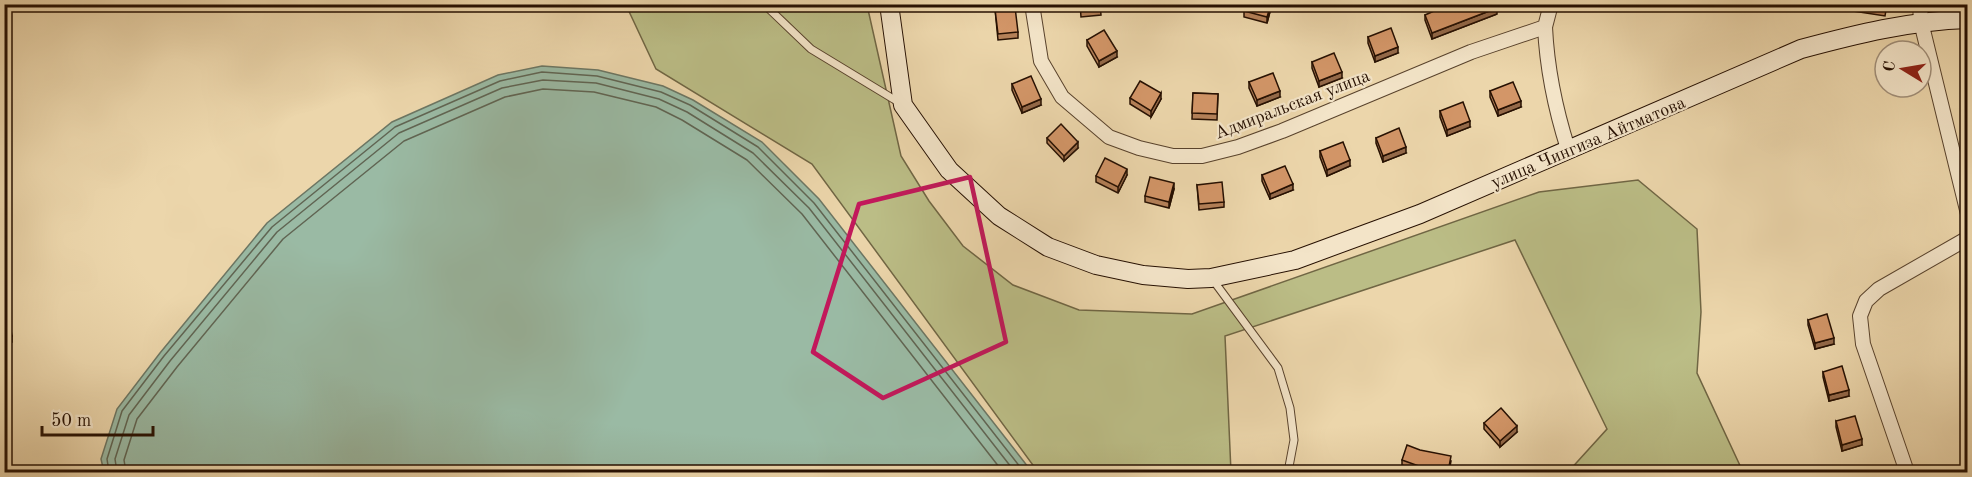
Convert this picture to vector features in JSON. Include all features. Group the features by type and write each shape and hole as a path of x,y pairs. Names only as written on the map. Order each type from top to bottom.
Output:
{"street":[{"path":"889,4 903,105"},
{"name":"Адмиральская улица","path":"1032,4 1041,61 1062,97 1109,137 1173,156 1203,156 1238,147 1472,52 1545,27"},
{"path":"1551,4 1545,27 1546,62 1556,113 1568,149"},
{"path":"1921,13 1968,214"},
{"name":"улица Чингиза Айтматова","path":"903,105 949,170 999,216 1048,247 1096,265 1143,275 1188,279 1211,278 1295,260 1420,214 1801,49 1921,13 1968,19"},
{"path":"1907,472 1863,344 1860,316 1866,301 1880,289 1968,238"}],"lane":[{"path":"764,4 810,49 903,105"},
{"path":"1211,278 1278,368 1290,408 1294,440 1288,472"}],"highlighted area":[{"path":"970,177 1006,342 883,398 813,352 859,204"}],"green space":[{"path":"626,5 867,5 901,156 929,201 963,246 1013,285 1079,310 1192,314 1539,192 1638,180 1697,229 1701,312 1697,373 1743,472 1568,472 1607,429 1515,240 1225,336 1231,472 1038,472 812,164 656,69"}],"water":[{"path":"542,66 598,70 663,86 693,100 762,142 819,199 1032,472 104,472 101,459 117,409 267,223 392,122 498,75"}],"building":[{"path":"1080,4 1100,4 1101,9 1081,11"},
{"path":"1245,4 1271,4 1267,17 1244,11"},
{"path":"1450,4 1495,4 1497,8 1432,33 1425,15"},
{"path":"1866,4 1885,4 1885,8"},
{"path":"1015,7 1018,32 998,34 995,9"},
{"path":"1391,28 1398,47 1375,56 1368,37"},
{"path":"1104,30 1117,51 1099,61 1087,40"},
{"path":"1334,53 1342,72 1319,81 1312,62"},
{"path":"1273,73 1280,91 1257,100 1249,82"},
{"path":"1031,76 1041,99 1022,107 1012,84"},
{"path":"1140,81 1161,93 1151,111 1130,98"},
{"path":"1513,82 1521,101 1498,110 1490,91"},
{"path":"1193,93 1218,94 1217,114 1192,113"},
{"path":"1463,102 1470,121 1447,130 1440,111"},
{"path":"1061,124 1078,142 1064,156 1047,138"},
{"path":"1399,128 1406,147 1383,156 1376,138"},
{"path":"1343,142 1350,160 1327,170 1320,151"},
{"path":"1105,158 1127,169 1118,187 1096,176"},
{"path":"1285,166 1293,184 1270,194 1262,175"},
{"path":"1150,177 1174,183 1169,202 1145,196"},
{"path":"1222,182 1224,202 1199,204 1197,185"},
{"path":"1827,314 1834,338 1815,343 1808,320"},
{"path":"9,318 12,336 4,337 4,319"},
{"path":"1842,366 1849,390 1829,395 1823,372"},
{"path":"1501,408 1517,426 1500,441 1484,423"},
{"path":"1855,416 1862,439 1842,445 1836,421"},
{"path":"1407,445 1451,456 1448,472 1426,472 1427,469 1402,460"}]}
